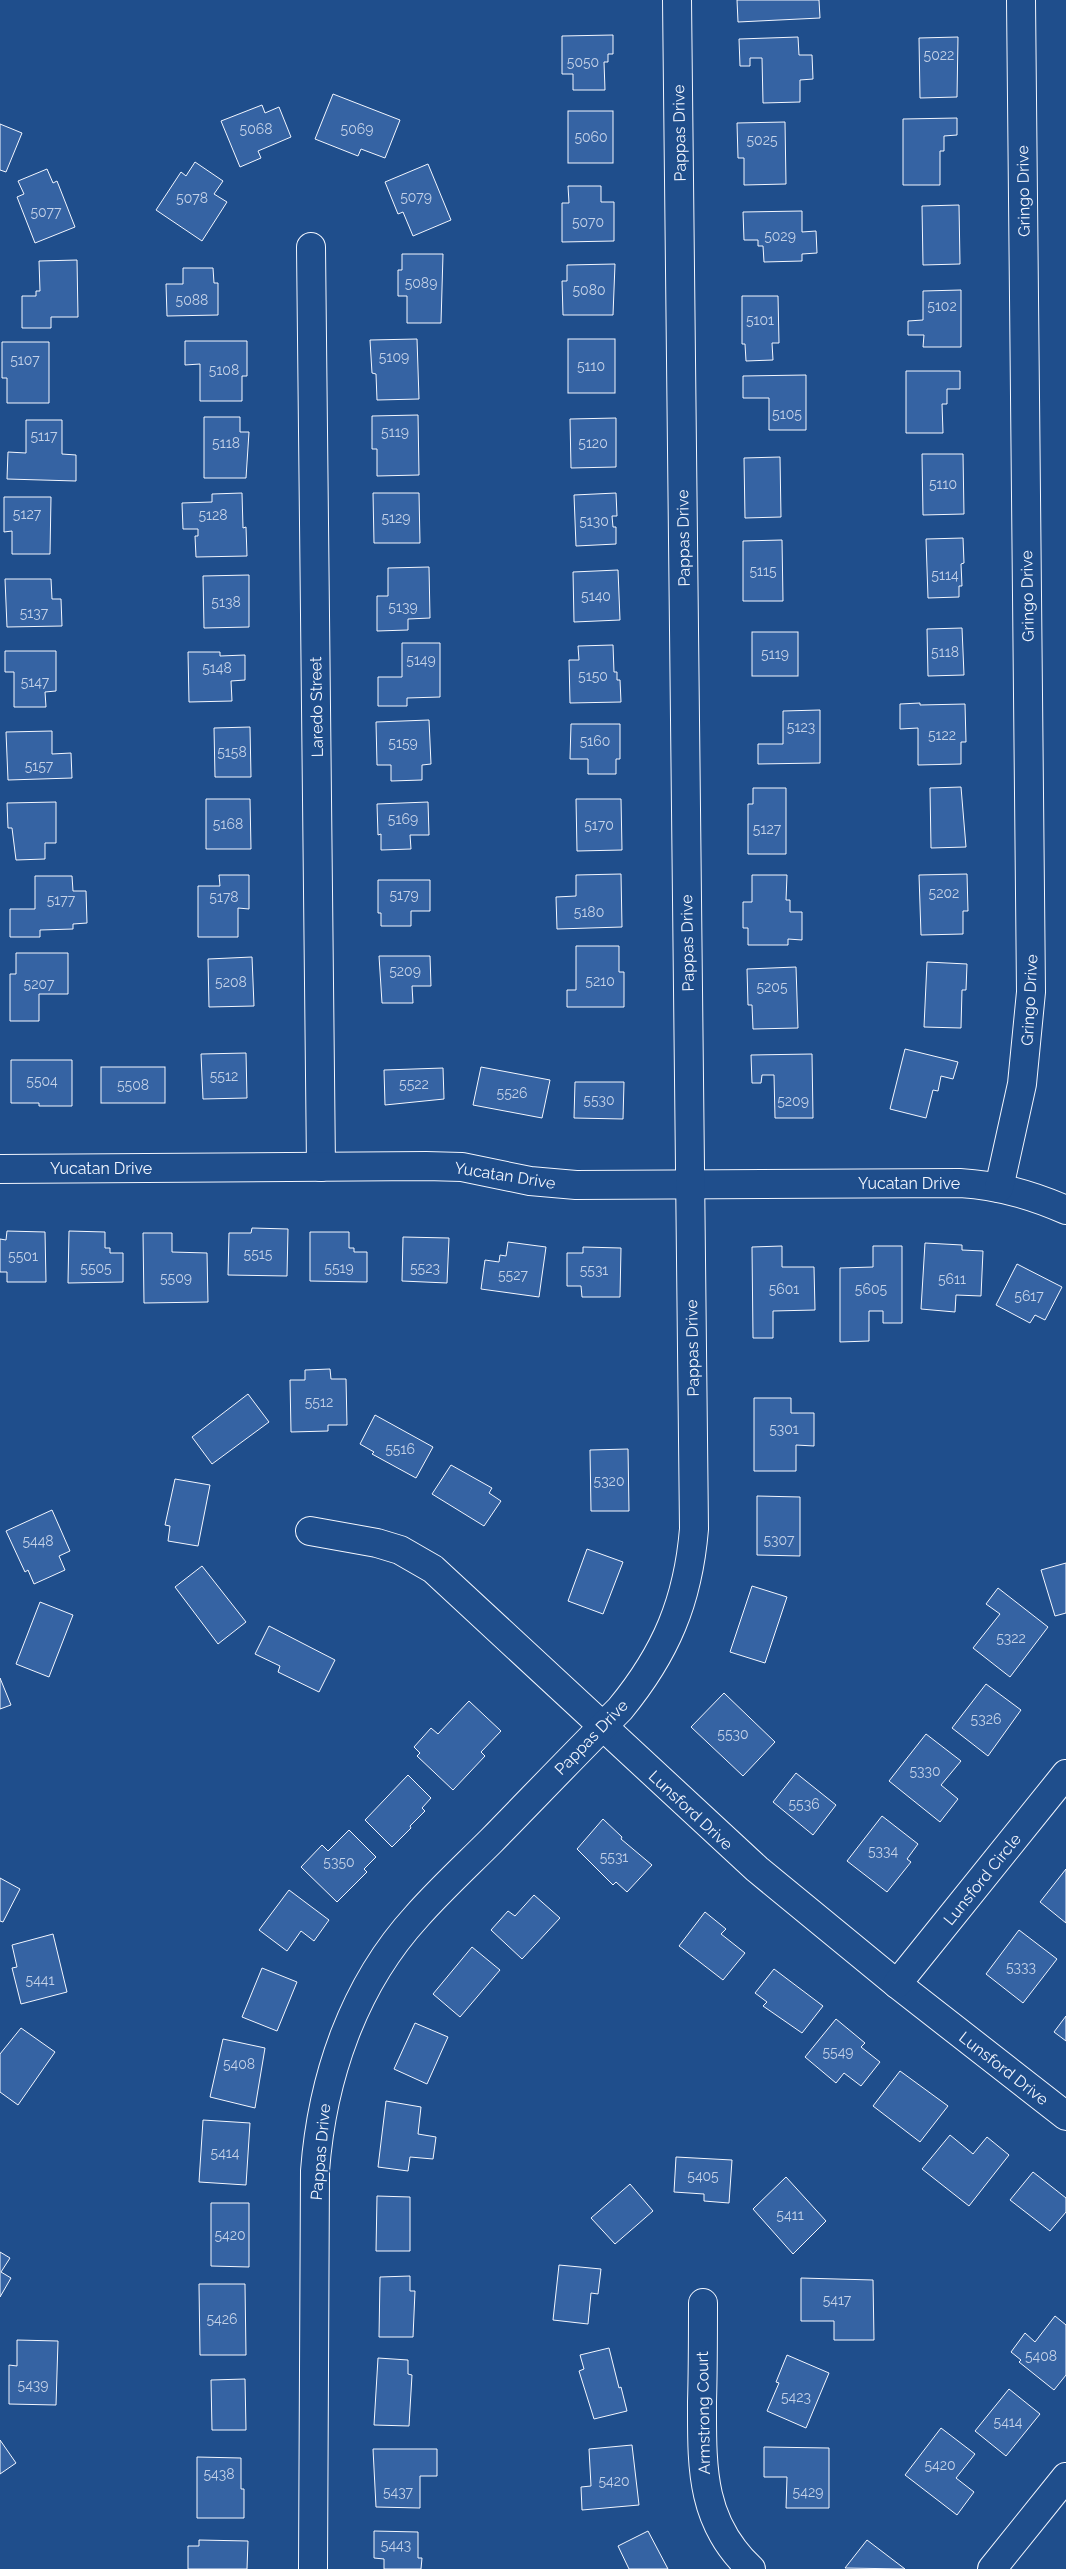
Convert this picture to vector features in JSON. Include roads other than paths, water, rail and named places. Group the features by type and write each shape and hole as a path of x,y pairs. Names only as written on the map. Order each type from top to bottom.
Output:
{"street":[{"name":"Pappas Drive","path":"313,2569 315,2171 321,2116 337,2054 364,1992 416,1916 602,1727 637,1688 659,1656 680,1606 690,1568 694,1529 677,0"},
{"name":"Gringo Drive","path":"1000,1188 1024,1072 1031,983 1022,0"},
{"name":"Laredo Street","path":"311,247 321,1167"},
{"name":"Yucatan Drive","path":"0,1169 462,1167 548,1184 960,1183 1000,1188 1032,1195 1066,1210"},
{"name":"Lunsford Drive","path":"310,1531 377,1543 400,1550 433,1570 757,1869 897,1984 1066,2116"},
{"name":"Lunsford Circle","path":"897,1984 1066,1774"},
{"name":"Armstrong Court","path":"703,2303 702,2453 704,2481 710,2506 721,2532 750,2569"},
{"path":"992,2569 1066,2477"}]}
